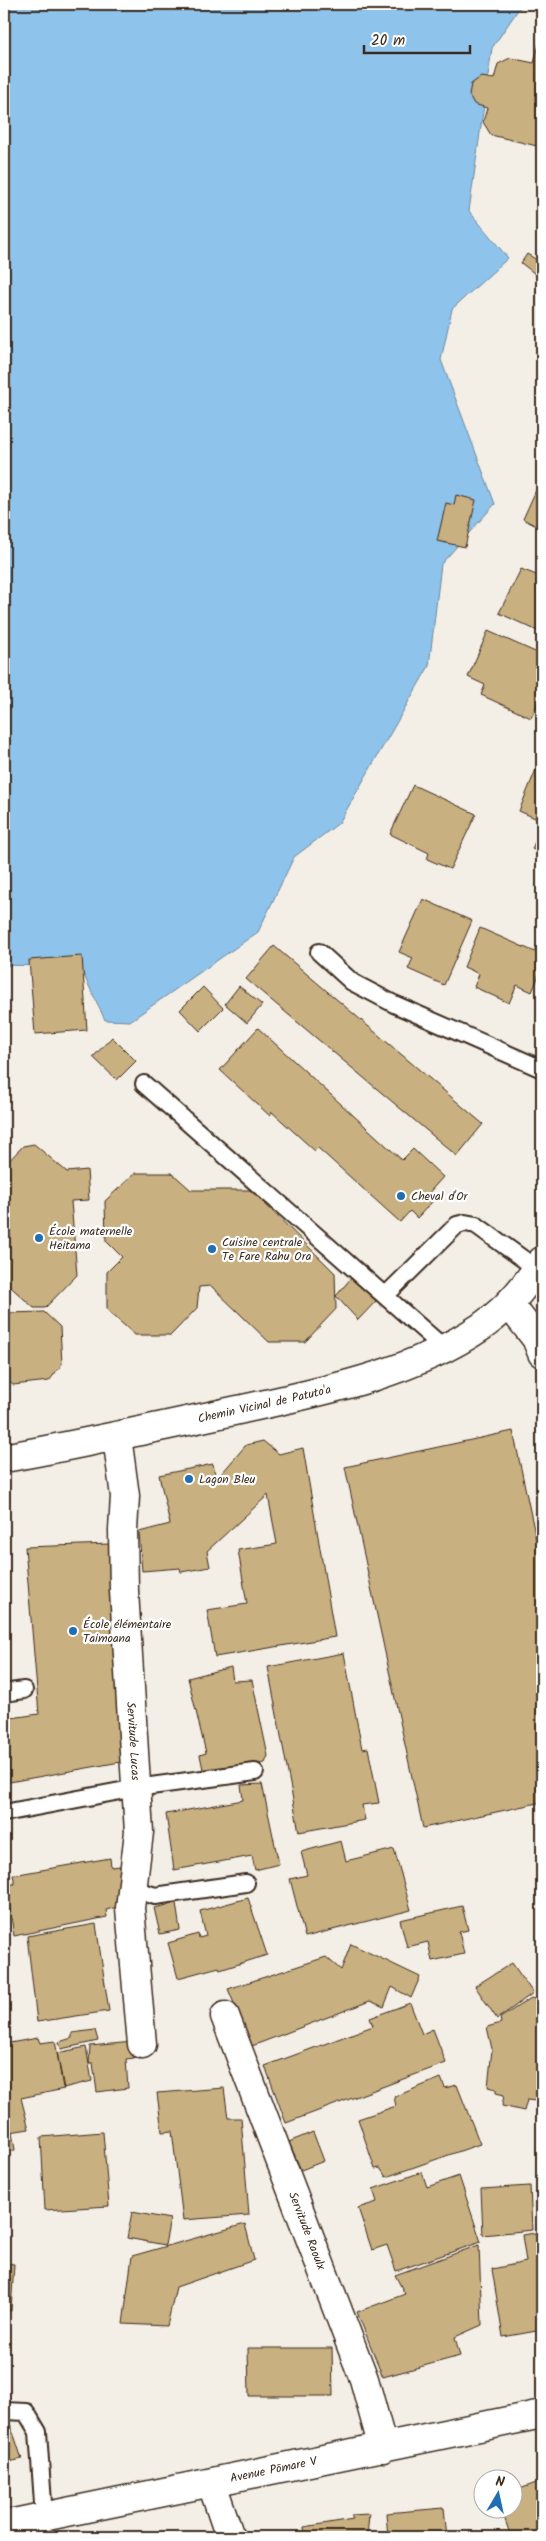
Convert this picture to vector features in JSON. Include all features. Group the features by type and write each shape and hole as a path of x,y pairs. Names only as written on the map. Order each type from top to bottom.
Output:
{"main road":[{"name":"Chemin Vicinal de Patuto'a","path":"4,1458 117,1437 297,1397 411,1363 444,1348 481,1327 509,1304 540,1268"},
{"path":"509,1304 536,1338 542,1353"},
{"name":"Servitude Lucas","path":"117,1437 125,1496 123,1530 124,1599 139,1832 130,1908 142,2044"},
{"name":"Servitude Raoulx","path":"225,2016 364,2379 382,2448"},
{"name":"Avenue Pōmare V","path":"4,2525 212,2484 542,2414"},
{"path":"212,2484 230,2537"}],"lane":[{"path":"318,952 352,982 394,1004 542,1069"},
{"path":"144,1084 444,1348"},
{"path":"385,1296 456,1225 465,1223 476,1226 540,1268"},
{"path":"4,1693 24,1690"},
{"path":"4,1813 136,1788 255,1772"},
{"path":"132,1888 155,1896 246,1883"},
{"path":"4,2411 26,2412 38,2432 44,2517"}],"water":[{"path":"4,4 522,4 492,48 469,211 508,258 452,309 441,360 495,504 441,564 429,666 339,823 294,857 258,932 130,1021 105,1020 80,967 4,965"}],"building":[{"path":"541,37 542,125 537,146 491,135 483,122 487,108 474,104 469,95 471,84 481,77 494,79 498,64 510,58 534,63"},
{"path":"527,254 542,263 542,272 539,277 521,263"},
{"path":"542,477 542,529 523,519"},
{"path":"456,495 476,500 465,547 437,541 446,503 454,505"},
{"path":"521,569 539,576 542,570 542,633 499,613"},
{"path":"488,631 542,655 542,694 531,718 481,695 485,685 468,677"},
{"path":"542,755 542,821 519,811"},
{"path":"413,785 476,814 450,869 427,859 429,853 390,834"},
{"path":"542,825 542,853 532,849"},
{"path":"423,899 472,921 444,985 408,969 413,958 399,952"},
{"path":"480,928 542,955 542,968 532,992 517,985 509,1003 474,987 479,974 464,967"},
{"path":"274,946 483,1124 457,1156 246,979"},
{"path":"82,956 87,1030 35,1034 29,960"},
{"path":"239,986 262,1005 247,1023 225,1004"},
{"path":"203,987 223,1008 200,1031 180,1010"},
{"path":"258,1028 402,1160 413,1149 443,1177 426,1196 432,1202 417,1218 410,1211 400,1222 318,1148 315,1151 272,1112 270,1116 220,1070"},
{"path":"112,1037 136,1061 117,1080 93,1057"},
{"name":"École maternelle Heitama","path":"34,1144 67,1172 87,1170 89,1200 71,1201 77,1275 45,1308 34,1308 4,1281 4,1166 23,1146"},
{"name":"Cuisine centrale Te Fare Rahu Ora","path":"135,1173 172,1173 191,1190 251,1190 335,1273 336,1309 305,1342 269,1342 211,1286 199,1287 197,1308 171,1335 135,1335 107,1310 107,1272 122,1257 106,1241 105,1201"},
{"path":"352,1277 376,1301 358,1320 336,1296"},
{"path":"44,1312 60,1327 62,1364 49,1381 13,1385 4,1377 4,1316 6,1313"},
{"path":"513,1431 542,1567 542,1802 423,1828 345,1467"},
{"path":"263,1441 279,1454 303,1448 335,1637 215,1657 207,1610 247,1604 238,1550 277,1544 268,1495 207,1551 210,1567 181,1572 180,1568 142,1571 139,1532 170,1524 159,1475 213,1464 216,1480 246,1445"},
{"name":"École élémentaire Taimoana","path":"110,1544 120,1762 4,1783 4,1719 39,1714 25,1547"},
{"path":"344,1653 362,1749 368,1748 379,1803 362,1805 365,1820 299,1832 268,1667"},
{"path":"231,1667 233,1681 252,1680 268,1756 265,1763 204,1774 200,1755 206,1753 188,1678"},
{"path":"262,1784 279,1864 255,1870 252,1856 174,1870 166,1814 243,1800 241,1785"},
{"path":"341,1841 346,1861 394,1849 411,1910 305,1937 290,1879 307,1875 301,1852"},
{"path":"110,1858 111,1867 129,1865 125,1905 106,1910 107,1917 14,1936 6,1884 15,1884 13,1875"},
{"path":"248,1898 267,1955 220,1970 219,1967 178,1978 168,1943 198,1934 199,1938 206,1936 200,1911"},
{"path":"176,1903 180,1930 160,1934 154,1908"},
{"path":"462,1906 468,1930 459,1932 464,1954 432,1961 428,1942 407,1947 400,1920"},
{"path":"96,1924 109,2011 37,2022 27,1936"},
{"path":"351,1944 420,1977 411,1998 392,1987 384,2007 370,2001 252,2046 228,1989 326,1957 341,1970"},
{"path":"512,1963 533,1993 497,2019 475,1986"},
{"path":"531,1998 542,2001 542,2068 536,2101 527,2100 524,2111 502,2106 504,2095 496,2093 496,2089 488,2087 492,2049 487,2027 501,2023 500,2018"},
{"path":"410,2003 422,2034 433,2029 446,2063 286,2123 265,2066 373,2026 370,2018"},
{"path":"95,2030 98,2041 61,2049 59,2042 72,2038 72,2033"},
{"path":"38,2038 40,2043 55,2041 64,2089 21,2098 29,2129 4,2133 4,2044"},
{"path":"133,2042 134,2058 126,2059 128,2088 97,2092 93,2063 89,2063 90,2046"},
{"path":"86,2047 92,2081 63,2088 57,2053"},
{"path":"441,2078 445,2088 457,2085 480,2144 386,2177 380,2168 375,2169 358,2119 396,2106 394,2097"},
{"path":"224,2088 228,2118 241,2118 249,2215 183,2220 172,2131 162,2132 157,2093"},
{"path":"12,2132 15,2150 4,2152 4,2133"},
{"path":"103,2132 109,2206 45,2210 41,2137"},
{"path":"313,2132 324,2161 301,2170 289,2142"},
{"path":"422,2172 427,2187 459,2176 481,2242 396,2271 387,2245 372,2250 358,2208 377,2202 373,2189"},
{"path":"530,2186 532,2230 483,2235 481,2189"},
{"path":"132,2212 170,2219 165,2245 127,2238"},
{"path":"245,2224 254,2260 176,2287 167,2326 123,2324 132,2256"},
{"path":"542,2232 542,2330 503,2337 492,2269 526,2262 522,2235"},
{"path":"479,2245 482,2325 455,2337 460,2356 383,2377 357,2312 405,2294 395,2275"},
{"path":"4,2263 14,2264 11,2311 4,2310"},
{"path":"248,2348 332,2348 333,2396 249,2396"},
{"path":"11,2426 22,2459 4,2463 4,2427"},
{"path":"542,2481 542,2537 511,2537 504,2518 524,2518 524,2487"},
{"path":"444,2508 447,2537 388,2537 386,2513"},
{"path":"369,2514 367,2537 305,2537 304,2527 353,2519 351,2515"}],"place":[{"name":"Cheval d'Or","path":"401,1196"},
{"name":"École maternelle Heitama","path":"39,1238"},
{"name":"Cuisine centrale Te Fare Rahu Ora","path":"212,1249"},
{"name":"Lagon Bleu","path":"189,1479"},
{"name":"École élémentaire Taimoana","path":"73,1631"}]}
